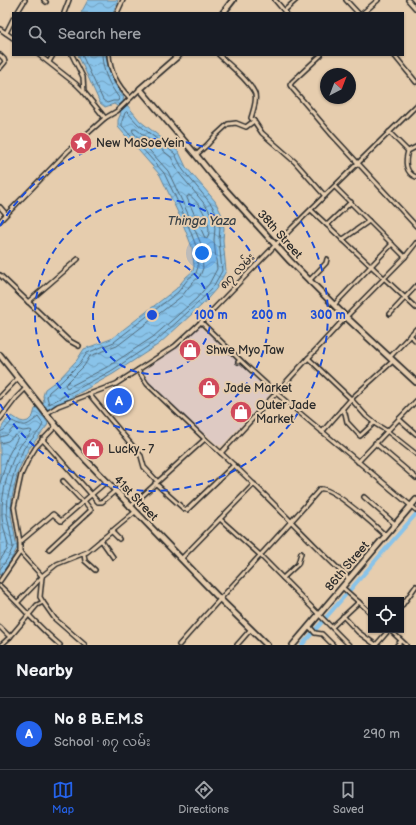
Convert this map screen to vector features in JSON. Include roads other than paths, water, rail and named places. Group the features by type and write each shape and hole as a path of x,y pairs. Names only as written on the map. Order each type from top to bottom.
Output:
{"main road":[{"path":"224,12 233,0"},
{"path":"140,89 178,56"},
{"name":"38th Street","path":"140,89 213,176 309,280 346,317 416,382"},
{"name":"41st Street","path":"0,355 39,406 106,482 251,629 263,644"},
{"name":"86th Street","path":"293,645 311,628 385,535 416,500"}],"street":[{"path":"18,12 25,0"},
{"path":"64,12 69,0"},
{"path":"117,12 123,0"},
{"path":"275,0 285,12 296,0"},
{"path":"346,0 357,12"},
{"path":"364,12 378,0"},
{"path":"408,0 416,9"},
{"path":"6,32 12,21"},
{"path":"0,29 12,37"},
{"path":"0,55 5,62 0,68"},
{"path":"40,56 84,92 105,118"},
{"path":"49,62 52,56"},
{"path":"72,56 83,77 84,92"},
{"path":"109,56 110,64 118,84 129,100"},
{"path":"220,56 244,80 255,94 255,104 251,118 262,133 295,162 325,196"},
{"path":"320,56 290,85 416,226"},
{"path":"395,56 416,82"},
{"path":"0,221 68,151 105,118 117,111 140,89"},
{"name":"၈၇ လမ်း","path":"46,413 58,406 116,384 174,346 201,322 276,244 416,106"},
{"path":"196,155 228,124 236,123 246,127 254,122"},
{"path":"389,132 408,151 407,168 411,175 416,177"},
{"path":"408,151 416,147"},
{"path":"335,187 405,257"},
{"path":"327,225 351,202"},
{"path":"0,207 6,214"},
{"path":"310,210 416,308"},
{"path":"342,240 369,221"},
{"path":"334,305 392,244"},
{"path":"222,453 346,317 416,244"},
{"path":"28,302 78,258"},
{"path":"309,280 326,263 327,259"},
{"path":"0,275 68,340 79,346"},
{"path":"390,314 416,286"},
{"path":"201,322 239,361 416,510"},
{"path":"322,432 351,399 392,359 416,329"},
{"path":"410,335 416,340"},
{"path":"308,358 374,423 387,431 416,454"},
{"path":"138,370 147,384 205,439 222,453 349,579"},
{"path":"0,397 18,378"},
{"path":"0,419 13,401 26,388"},
{"path":"89,394 141,456 144,467 156,482 184,509 187,510 234,465"},
{"path":"358,462 416,401"},
{"path":"342,409 345,413 347,422 360,436 374,423"},
{"path":"399,419 416,434"},
{"path":"0,581 20,552 20,542 14,507 21,475 28,460 42,439 56,426"},
{"path":"42,439 98,502 115,491"},
{"path":"130,506 205,439"},
{"path":"375,443 416,478"},
{"path":"48,549 91,510 63,481"},
{"path":"20,542 51,515 53,514 61,521 106,482"},
{"path":"181,559 254,484"},
{"path":"179,645 219,598 292,522 322,488 346,502 385,535"},
{"path":"364,497 395,524"},
{"path":"18,602 42,576 57,564 84,554 135,512"},
{"path":"220,519 260,555 349,645"},
{"path":"112,531 119,539"},
{"path":"101,540 113,557"},
{"path":"20,552 42,576 40,597 42,602 56,619 85,645"},
{"path":"283,578 298,564 301,553"},
{"path":"84,554 85,561 95,570"},
{"path":"0,586 18,602 34,621 60,645"},
{"path":"404,603 416,586"},
{"path":"343,588 368,610"},
{"path":"1,645 30,615 37,605 42,602"},
{"path":"332,627 359,602"},
{"path":"343,616 358,632 376,645 387,633"},
{"path":"0,628 10,637"},
{"path":"311,628 315,633 322,634 333,645"},
{"path":"237,645 251,629"},
{"path":"393,633 406,645"},
{"path":"397,645 401,640"}],"water":[{"path":"88,0 118,0 113,12 82,12"},
{"name":"Thinga Yaza","path":"78,56 106,56 110,73 124,97 123,100 140,121 179,152 186,167 215,201 221,213 224,228 223,240 226,271 216,289 202,305 159,344 113,374 49,410 40,412 48,423 28,450 18,471 12,497 11,515 17,548 0,576 0,432 3,425 12,416 20,421 28,421 33,416 35,409 44,402 43,396 45,389 60,378 77,360 84,349 111,339 176,289 193,271 194,266 192,247 181,219 160,175 118,127 118,120 121,113 117,106 114,104 105,107 100,103"}],"waterway":[{"path":"302,645 416,514"}],"place":[{"name":"New MaSoeYein","path":"81,143"},
{"name":"Shwe Myo Taw","path":"190,350"},
{"name":"Jade Market","path":"209,388"},
{"name":"No 8 B.E.M.S","path":"119,401"},
{"name":"Outer Jade Market","path":"241,412"},
{"name":"Lucky - 7","path":"93,449"}]}
